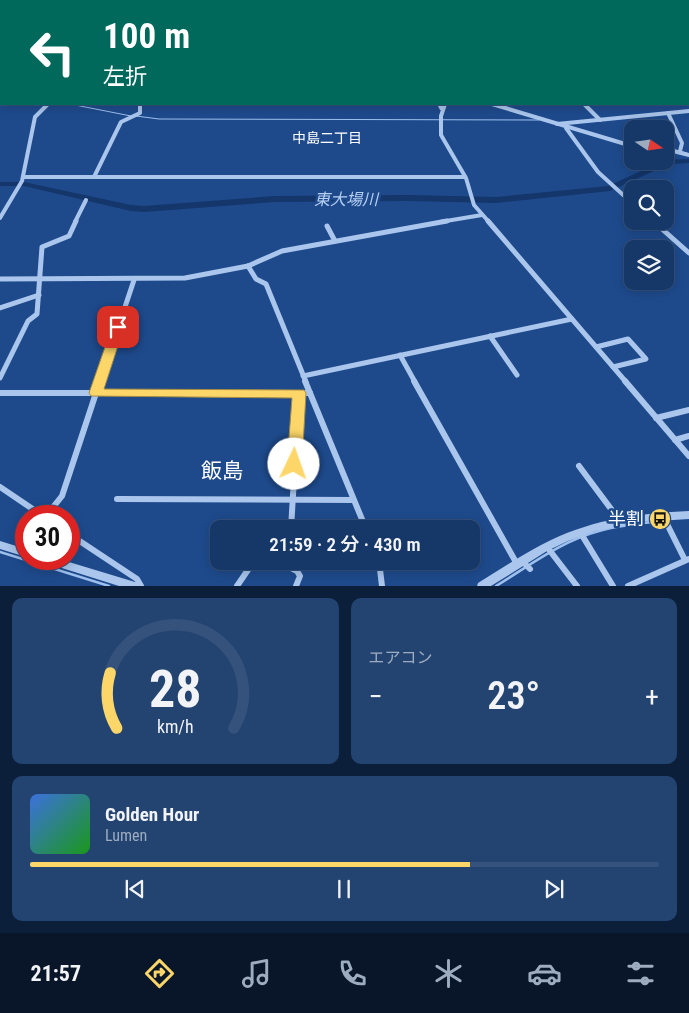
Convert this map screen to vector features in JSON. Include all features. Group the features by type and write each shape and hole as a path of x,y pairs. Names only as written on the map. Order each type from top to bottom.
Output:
{"street":[{"path":"0,218 22,181 35,117 47,105"},
{"path":"94,177 121,122 140,113 140,105"},
{"path":"495,105 566,128 624,144"},
{"path":"585,105 600,120"},
{"path":"444,106 438,122 441,139 465,178 473,200 482,215 689,456"},
{"path":"554,124 689,110"},
{"path":"668,113 682,143 680,151"},
{"path":"566,128 598,172 624,196"},
{"path":"674,150 689,155"},
{"path":"22,181 94,177 465,178"},
{"path":"0,378 28,321 37,314 42,247 69,236 86,200"},
{"path":"0,280 185,278 248,266 282,251 482,215"},
{"path":"327,226 335,241"},
{"path":"663,230 689,252"},
{"path":"248,266 256,279 266,284 362,520"},
{"path":"54,505 62,496 134,280"},
{"path":"0,308 39,295"},
{"path":"303,376 572,319"},
{"path":"490,336 517,375"},
{"path":"596,347 628,339 646,359 613,367"},
{"path":"400,355 524,565"},
{"path":"0,393 310,393"},
{"path":"291,520 299,393"},
{"path":"656,418 689,410"},
{"path":"675,440 689,436"},
{"path":"578,466 620,521"},
{"path":"0,487 28,505"},
{"path":"117,499 353,500"},
{"path":"482,586 495,582 550,551 620,521 664,520 689,515"},
{"path":"628,586 687,559 664,520"},
{"path":"583,536 613,586"},
{"path":"80,541 137,579 141,586"},
{"path":"0,545 15,550"},
{"path":"550,551 577,586"},
{"path":"80,569 134,585"},
{"path":"236,586 248,570"},
{"path":"296,586 300,576 297,570"},
{"path":"380,570 382,586"}],"waterway":[{"path":"75,105 131,116"},
{"path":"136,116 159,119 539,120"},
{"path":"674,150 687,153"},
{"name":"東大場川","path":"0,184 24,184 131,208 144,209 275,199 408,198 496,200 610,188 668,162 689,161"},
{"path":"496,586 558,548 585,535 615,527 664,521"},
{"path":"0,552 109,586"}],"place":[{"name":"半割","path":"660,519"}],"district":[{"name":"中島二丁目","path":"327,138"},
{"name":"飯島","path":"222,471"}],"route":[{"path":"118,327 96,393 299,393 294,464"}]}
